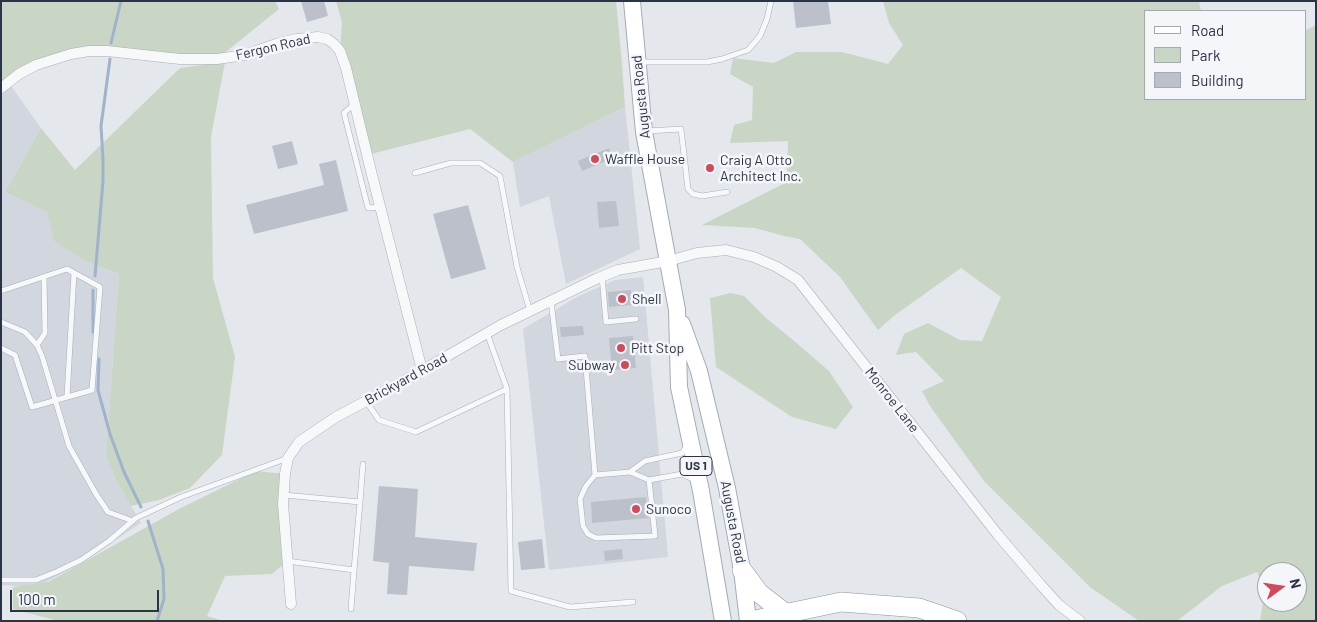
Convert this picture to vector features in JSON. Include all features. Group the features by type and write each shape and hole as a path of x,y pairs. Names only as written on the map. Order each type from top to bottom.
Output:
{"highway":[{"path":"742,570 759,593 785,613"},
{"path":"749,621 841,602 919,608 958,621"}],"main road":[{"name":"Augusta Road","path":"632,1 644,132 677,310 679,387 699,481 723,621"},
{"name":"Augusta Road","path":"677,310 699,371 727,488 749,621"}],"street":[{"name":"Fergon Road","path":"1,88 19,74 36,65 71,54 89,51 107,51 180,59 217,59 254,53 288,41 318,37 327,39 340,51 346,68 422,370"},
{"name":"Monroe Lane","path":"668,261 697,253 726,250 754,257 777,267 798,280 998,535 1059,605 1080,621"},
{"name":"Brickyard Road","path":"288,458 299,442 336,417 487,333 602,276 618,270 668,261"},
{"path":"288,458 283,504 291,604"}],"lane":[{"path":"637,62 707,62 748,50 760,36 767,19 771,1"},
{"path":"644,132 681,129 688,189 692,194 702,196 727,192"},
{"path":"416,173 452,163 480,163 500,176 517,267 530,311"},
{"path":"1,291 67,269 100,287 92,390 32,407 15,355 1,348"},
{"path":"67,397 74,273"},
{"path":"602,276 606,322 636,319"},
{"path":"37,345 45,333 44,277"},
{"path":"551,300 558,359 585,356 595,475 586,486 580,499 583,526 588,534 596,538 655,536 649,480"},
{"path":"1,322 26,332 37,345 56,400 69,446 108,512 133,521"},
{"path":"487,333 507,389 511,591 570,606 633,602"},
{"path":"366,401 380,420 416,432 507,389"},
{"path":"630,472 645,461 682,453 690,440"},
{"path":"1,580 36,580 56,572 88,556 136,518 181,497 288,458"},
{"path":"351,609 363,464"},
{"path":"595,475 630,472 649,480 682,474 699,481"},
{"path":"284,495 360,502"},
{"path":"287,561 354,570"}],"shaded area":[{"path":"6,79 41,128 5,192 48,212 88,262 119,274 106,455 116,480 141,523 81,563 37,587 1,585 1,82"},
{"path":"625,107 640,249 566,284 549,196 520,207 513,162"},
{"path":"643,277 668,557 549,570 523,329 577,297 615,280"}],"green space":[{"path":"1,1 275,1 279,9 217,59 107,51 36,65 1,88"},
{"path":"336,1 616,1 625,107 513,162 470,129 367,155 340,51 342,22"},
{"path":"883,1 1199,1 1201,10 1144,10 1144,100 1307,100 1307,30 1316,25 1316,621 1260,621 1261,612 1307,612 1307,562 1257,562 1257,572 1222,586 1177,621 1139,621 1090,587 984,481 930,406 922,391 944,381 916,352 896,355 904,334 928,323 960,340 982,341 1001,297 961,268 895,315 878,330 840,277 800,239 755,228 702,225 787,182 788,141 730,143 734,125 752,120 753,87 730,74 733,58 774,63 796,52 842,52 888,64 903,45 889,23"},
{"path":"225,62 211,137 213,278 235,357 222,455 190,488 159,500 131,506 116,480 106,455 119,274 88,262 55,242 47,212 5,192 41,128 75,170 180,68"},
{"path":"731,293 744,296 766,318 829,371 853,407 836,429 792,417 716,367 710,298"},
{"path":"256,471 285,474 287,561 272,574 225,576 207,616 224,621 58,621 13,609 13,587 48,582 179,509"}],"building":[{"path":"301,1 324,1 328,16 307,22"},
{"path":"793,1 828,1 831,24 796,28"},
{"path":"292,141 298,164 278,169 272,146"},
{"path":"609,148 613,158 582,171 578,161"},
{"path":"336,160 348,211 254,234 246,205 324,185 319,164"},
{"path":"616,201 619,226 599,228 597,202"},
{"path":"468,205 486,269 451,279 433,214"},
{"path":"631,290 632,305 609,307 608,292"},
{"path":"583,326 584,335 561,337 560,327"},
{"path":"633,336 636,368 612,370 609,338"},
{"path":"379,486 418,489 415,537 477,543 474,571 409,566 407,595 387,594 389,563 373,561"},
{"path":"646,497 649,518 592,523 591,502"},
{"path":"542,539 545,568 521,570 518,542"},
{"path":"622,549 623,559 605,561 604,551"}],"waterway":[{"path":"111,43 121,1"},
{"path":"95,276 103,181 101,126 110,59"},
{"path":"93,290 93,332"},
{"path":"99,359 98,390 110,434 124,472 141,507"},
{"path":"148,521 163,569 164,599 157,621"}],"place":[{"name":"Waffle House","path":"595,159"},
{"name":"Craig A Otto Architect Inc.","path":"710,168"},
{"name":"Shell","path":"622,299"},
{"name":"Pitt Stop","path":"621,348"},
{"name":"Subway","path":"625,365"},
{"name":"Sunoco","path":"636,509"}]}
